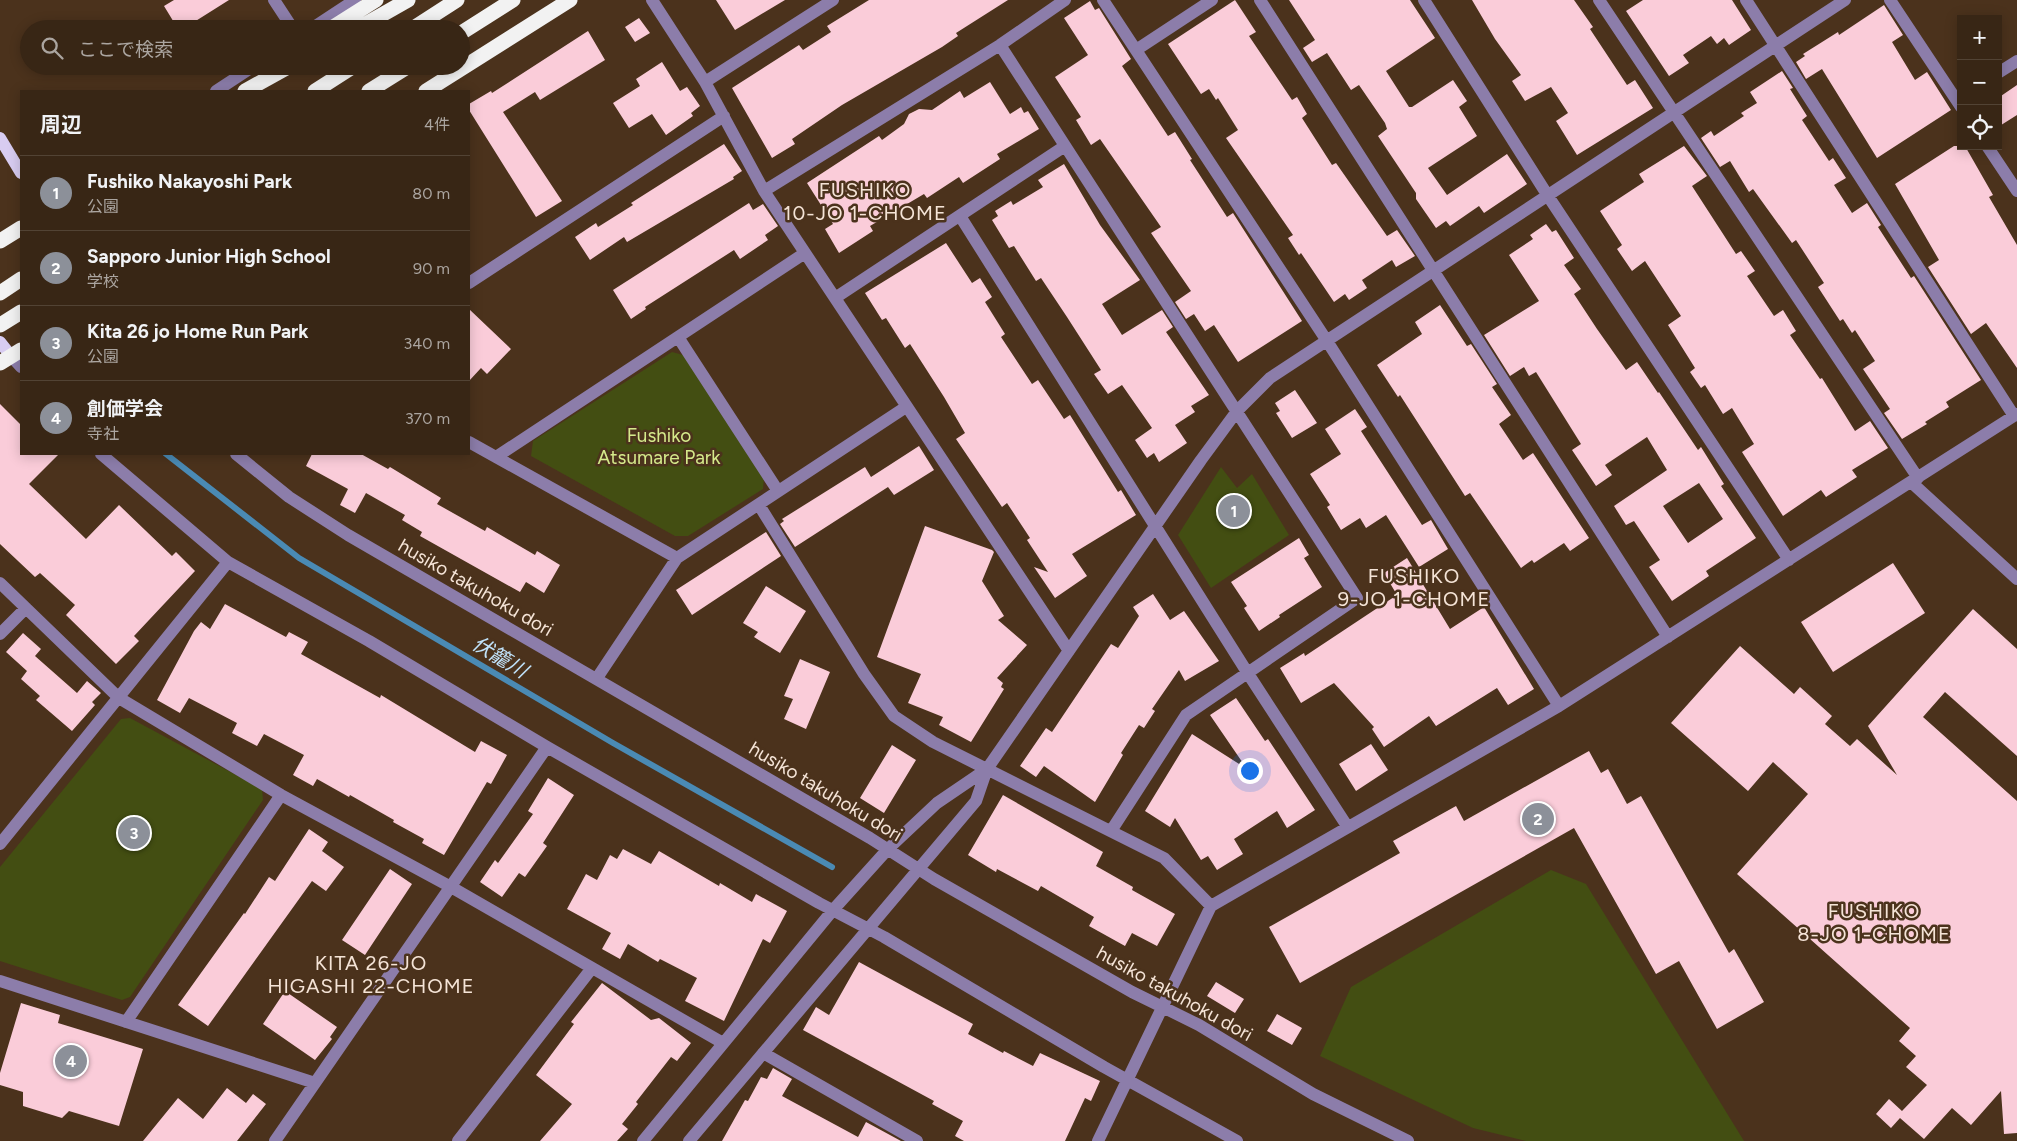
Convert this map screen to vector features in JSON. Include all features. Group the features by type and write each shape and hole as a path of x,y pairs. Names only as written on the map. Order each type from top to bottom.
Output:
{"highway":[{"path":"344,20 376,0"},
{"path":"373,20 408,0"},
{"path":"426,20 457,0"},
{"path":"470,27 513,0"},
{"path":"470,63 570,0"},
{"path":"233,90 257,75"},
{"path":"247,90 274,75"},
{"path":"317,90 340,75"},
{"path":"371,90 395,75"},
{"path":"428,90 451,75"},
{"path":"0,241 20,229"},
{"path":"0,293 20,280"},
{"path":"0,325 20,313"}],"main road":[{"path":"0,138 20,171"},
{"path":"0,342 13,359"}],"street":[{"path":"274,0 287,20"},
{"path":"325,20 355,0"},
{"path":"652,0 705,82 764,191 1069,651"},
{"path":"705,82 832,0"},
{"path":"764,191 1000,45 1065,0"},
{"path":"1103,0 1326,341 1559,706"},
{"path":"1136,50 1212,0"},
{"path":"1260,0 1435,270 1668,636"},
{"path":"1424,0 1548,196 1789,560"},
{"path":"1599,0 1915,480 2017,579"},
{"path":"1098,1141 1211,906 1559,706 2016,415 1746,0"},
{"path":"689,1141 976,801 987,769 1069,651 1236,412 1270,378 1845,0"},
{"path":"1890,0 1957,98"},
{"path":"1000,45 1357,598 1186,715 1110,831"},
{"path":"2002,70 2017,61"},
{"path":"218,90 240,75"},
{"path":"470,282 724,116"},
{"path":"835,298 1066,146"},
{"path":"1990,150 2017,191"},
{"path":"960,216 1247,672 1348,826"},
{"path":"496,457 805,253"},
{"path":"678,337 778,491"},
{"path":"596,678 677,558 906,407"},
{"path":"470,443 677,558"},
{"path":"102,455 228,562 369,640 547,747 833,910 868,928 1126,1080 1237,1141"},
{"name":"husiko takuhoku dori","path":"237,455 289,497 348,535 1132,992 1199,1025 1314,1094 1408,1141"},
{"path":"759,505 864,674 894,716 933,742 1164,858 1211,906"},
{"path":"0,844 228,562"},
{"path":"0,582 119,698 281,794 451,887 723,1043"},
{"path":"0,634 26,608"},
{"path":"275,1141 547,747"},
{"path":"643,1141 833,910 888,849 936,803 987,769"},
{"path":"126,1022 281,794"},
{"path":"458,1141 592,968"},
{"path":"0,981 315,1083"},
{"path":"763,1053 917,1141"}],"green space":[{"name":"Fushiko Atsumare Park","path":"672,352 687,356 764,477 763,489 688,536 675,536 531,456 533,441"},
{"path":"1221,467 1237,488 1252,474 1289,535 1211,588 1178,535"},
{"path":"130,718 262,789 263,800 130,997 122,1000 0,961 0,867 121,719"},
{"path":"1551,870 1586,884 1744,1141 1526,1141 1473,1128 1320,1056 1351,987"}],"building":[{"path":"174,0 229,0 197,20 173,20 164,6"},
{"path":"716,0 785,0 735,30"},
{"path":"869,0 1008,0 956,33 958,36 942,47 842,105 792,139 795,144 772,158 732,88 799,45 803,50 831,32 827,26"},
{"path":"1235,0 1256,32 1249,36 1292,100 1297,97 1307,114 1302,118 1332,165 1336,163 1387,236 1397,230 1415,256 1396,267 1392,260 1362,280 1367,288 1349,300 1345,294 1334,302 1301,253 1299,255 1288,238 1293,235 1226,138 1238,130 1218,98 1216,100 1209,89 1201,94 1168,44"},
{"path":"1289,0 1410,0 1435,38 1386,71 1409,107 1412,107 1453,80 1467,101 1459,107 1477,136 1428,168 1447,195 1507,154 1527,184 1484,213 1479,206 1450,226 1446,221 1436,228 1416,199 1416,193 1378,136 1387,129 1385,123 1359,85 1351,90 1327,53 1312,62 1303,48 1315,40"},
{"path":"1472,0 1574,0 1593,27 1590,29 1627,85 1635,80 1653,108 1577,155 1556,121 1568,113 1551,87 1525,101 1512,81 1521,75 1495,39"},
{"path":"1643,0 1732,0 1751,30 1729,45 1724,38 1717,44 1711,36 1683,55 1689,63 1669,76 1626,11"},
{"path":"1090,1 1095,10 1099,8 1131,59 1122,66 1168,136 1175,132 1192,159 1190,160 1227,217 1233,213 1302,321 1238,362 1214,325 1205,331 1194,314 1186,319 1175,302 1191,291 1151,233 1161,227 1100,139 1091,145 1076,120 1081,117 1055,77 1088,55 1064,18"},
{"path":"1884,5 1903,35 1892,42 1915,80 1927,72 1951,110 1877,158 1822,69 1806,79 1796,62 1805,56 1803,54 1838,32 1839,35"},
{"path":"639,18 650,33 635,42 625,27"},
{"path":"588,31 605,60 540,100 535,92 503,112 562,201 536,217 470,112 470,103 491,91 492,93"},
{"path":"662,62 680,91 687,87 700,106 691,113 693,116 666,135 652,114 629,128 613,103 640,86 636,79"},
{"path":"1782,71 1793,88 1790,89 1807,116 1802,120 1829,161 1833,158 1846,178 1834,185 1852,213 1867,203 1881,225 1878,227 1911,278 1914,276 1981,380 1946,402 1949,407 1925,422 1927,424 1902,439 1884,413 1890,409 1863,369 1875,361 1855,330 1852,333 1843,319 1840,321 1818,287 1824,283 1796,240 1792,243 1753,189 1749,192 1730,161 1720,167 1701,138 1711,131 1714,136 1744,116 1741,113 1757,103 1750,92"},
{"path":"990,82 1010,114 1021,107 1024,113 1028,111 1039,129 997,154 1000,159 963,183 959,177 927,198 924,194 870,226 873,231 839,253 825,229 833,224 807,183 879,136 882,140 904,124 909,114 919,109 932,110 960,91 964,98"},
{"path":"2017,85 2017,115 2002,124 2002,105 2002,95"},
{"path":"724,144 742,171 733,177 734,179 627,242 624,237 590,260 575,237 596,223 598,227 633,205 631,203"},
{"path":"1684,146 1707,176 1692,186 1736,254 1741,251 1755,271 1747,276 1774,316 1783,310 1796,331 1790,335 1820,379 1822,378 1855,431 1870,421 1888,448 1852,470 1857,477 1826,497 1821,490 1783,516 1742,452 1754,444 1732,408 1723,414 1705,385 1701,388 1690,372 1695,368 1668,325 1681,316 1645,261 1632,271 1617,249 1622,245 1600,211 1644,182 1639,174"},
{"path":"1954,146 1957,146 1957,150 1967,150 1993,195 1989,197 2017,245 2017,368 1986,323 1971,334 1928,267 1939,260 1895,184"},
{"path":"1064,164 1100,225 1140,280 1102,304 1122,335 1162,310 1173,327 1166,332 1209,395 1191,406 1195,412 1175,425 1187,443 1159,462 1154,453 1147,458 1135,440 1152,428 1122,385 1108,394 1094,374 1101,370 1041,278 1036,281 1014,246 1009,248 992,220 998,216 995,211 1011,201 1013,205 1043,187 1038,180"},
{"path":"749,203 753,210 763,204 778,226 765,235 768,240 740,259 734,250 645,307 646,309 631,319 613,290"},
{"path":"1546,224 1552,232 1556,230 1574,258 1564,265 1581,289 1574,294 1626,370 1637,362 1698,450 1701,447 1724,484 1721,486 1756,538 1706,571 1709,576 1672,601 1649,567 1660,560 1634,521 1626,525 1614,506 1667,470 1647,437 1605,465 1612,475 1596,486 1572,450 1581,444 1536,372 1529,376 1524,367 1510,376 1484,335 1539,301 1509,255 1533,239 1530,235","holes":["1699,483 1723,519 1688,543 1663,506"]},
{"path":"946,243 972,283 980,278 992,297 985,302 1005,334 1001,337 1032,384 1038,380 1064,419 1070,415 1118,492 1121,490 1136,515 1072,554 1087,576 1055,598 1034,567 1048,572 1027,540 1030,538 1007,503 1002,507 956,439 965,433 944,397 910,344 905,348 886,318 882,320 865,293"},
{"path":"1440,305 1467,346 1471,344 1497,384 1492,387 1511,415 1499,424 1523,460 1533,453 1589,538 1570,551 1564,543 1534,563 1532,560 1521,568 1470,493 1465,496 1400,395 1398,397 1377,365 1422,334 1415,322"},
{"path":"470,310 511,349 487,374 481,368 470,380"},
{"path":"1295,390 1317,423 1292,438 1276,413 1280,411 1275,403"},
{"path":"0,404 20,424 20,455 58,455 29,484 86,539 119,505 172,556 176,552 195,571 134,636 139,641 116,664 66,615 75,605 40,573 35,577 0,544"},
{"path":"1355,409 1367,427 1361,431 1422,525 1431,520 1448,549 1419,567 1386,515 1366,528 1360,518 1341,530 1327,507 1330,505 1310,474 1341,454 1325,429"},
{"path":"919,446 934,470 894,495 888,487 795,547 780,524 784,521 782,519 865,467 871,477"},
{"path":"312,455 363,455 388,469 390,467 441,498 437,504 485,531 487,527 535,555 537,551 560,565 544,593 526,582 520,592 420,536 422,532 402,520 405,515 366,493 355,513 340,505 348,489 306,466"},
{"path":"925,526 994,552 982,581 1004,616 998,620 1027,645 997,678 1003,683 1001,687 1004,689 971,742 939,725 943,717 908,703 921,674 877,657"},
{"path":"766,532 781,556 692,615 676,590"},
{"path":"1299,538 1309,555 1304,558 1322,587 1279,615 1280,617 1259,631 1244,608 1247,606 1231,582"},
{"path":"1407,558 1450,629 1484,607 1534,689 1508,705 1497,688 1436,726 1429,716 1384,747 1372,729 1374,727 1334,683 1301,703 1280,668 1304,653 1305,656 1397,595 1384,573"},
{"path":"1893,563 1925,613 1833,672 1801,622"},
{"path":"766,586 806,611 780,653 754,637 758,632 743,623"},
{"path":"1153,594 1170,620 1184,611 1219,661 1185,681 1179,670 1152,709 1155,711 1144,728 1139,725 1121,753 1123,755 1095,802 1044,766 1036,777 1020,766 1046,728 1052,732 1111,644 1118,648 1139,616 1133,607"},
{"path":"225,604 286,637 289,632 308,642 301,654 380,698 381,695 475,752 481,741 507,755 491,784 487,782 444,855 422,843 424,839 350,795 349,797 317,779 313,786 293,775 304,755 264,734 257,746 232,733 237,723 189,698 180,713 157,700 194,631 201,622 210,629"},
{"path":"1973,609 2017,649 2017,756 1945,692 1923,717 2017,801 2017,1133 2004,1134 2001,1091 1971,1125 1952,1108 1924,1139 1900,1118 1891,1128 1876,1114 1889,1099 1902,1111 1927,1085 1906,1067 1916,1056 1899,1041 1910,1028 1737,874 1808,794 1773,762 1748,791 1671,723 1740,646 1794,694 1800,687 1832,716 1825,724 1850,746 1857,739 1897,775 1868,726"},
{"path":"23,633 41,649 35,656 77,693 87,681 101,693 92,702 95,705 72,731 36,700 40,696 21,679 27,671 6,652"},
{"path":"800,659 830,672 806,729 784,719 793,699 784,696"},
{"path":"1236,698 1265,741 1268,739 1315,810 1287,828 1277,811 1234,839 1243,854 1217,870 1208,856 1201,860 1175,818 1170,827 1145,811 1192,734 1247,769 1210,715"},
{"path":"1371,744 1388,770 1356,791 1339,764"},
{"path":"892,745 916,760 884,813 860,798"},
{"path":"1589,751 1601,773 1608,769 1627,804 1641,796 1729,953 1734,949 1764,1002 1717,1029 1679,961 1656,974 1574,828 1300,983 1269,927 1400,853 1393,841 1456,806 1464,821"},
{"path":"548,778 574,795 543,843 547,846 525,877 519,873 502,897 480,882 495,860 498,863 533,814 528,811"},
{"path":"1003,795 1103,852 1096,866 1133,887 1132,890 1175,914 1157,946 1132,933 1125,946 1089,926 1094,917 1041,886 1038,891 997,869 996,872 968,855"},
{"path":"309,829 328,842 322,851 344,867 326,891 312,881 208,1026 178,1005 245,914 269,877 275,881"},
{"path":"623,849 651,864 659,851 719,886 720,883 752,902 756,894 787,911 770,943 763,939 724,1021 685,1001 697,978 660,959 658,962 628,944 620,959 602,949 611,933 567,909 586,874 597,880 610,855 617,859"},
{"path":"390,869 412,884 365,955 342,940"},
{"path":"859,962 973,1024 968,1034 1003,1053 1004,1051 1033,1066 1040,1053 1100,1081 1091,1101 1085,1098 1065,1141 964,1141 955,1136 963,1121 932,1104 934,1101 803,1030 816,1007 829,1015"},
{"path":"1216,982 1244,999 1235,1013 1207,996"},
{"path":"602,983 651,1020 659,1018 691,1043 677,1061 671,1057 636,1102 638,1104 622,1124 628,1129 617,1141 540,1141 572,1104 536,1075 574,1024 571,1022"},
{"path":"285,991 337,1027 330,1037 332,1039 315,1060 263,1024"},
{"path":"21,1003 60,1015 58,1023 143,1049 119,1126 69,1111 62,1118 23,1106 23,1092 0,1085 0,1073"},
{"path":"1277,1014 1302,1028 1292,1045 1267,1031"},
{"path":"773,1068 792,1079 782,1096 858,1137 866,1122 901,1141 722,1141 745,1100 748,1101 761,1077 767,1079"},
{"path":"227,1088 246,1103 253,1094 266,1104 237,1141 143,1141 178,1098 203,1119"}],"waterway":[{"name":"伏籠川","path":"167,455 299,558 613,743 832,867"}],"place":[{"name":"Fushiko Nakayoshi Park","path":"1234,511"},
{"name":"Sapporo Junior High School","path":"1538,819"},
{"name":"Kita 26 jo Home Run Park","path":"134,833"},
{"name":"創価学会","path":"71,1061"}],"district":[{"name":"FUSHIKO 10-JO 1-CHOME","path":"865,202"},
{"name":"FUSHIKO 9-JO 1-CHOME","path":"1414,588"},
{"name":"FUSHIKO 8-JO 1-CHOME","path":"1874,922"},
{"name":"KITA 26-JO HIGASHI 22-CHOME","path":"371,974"}]}
